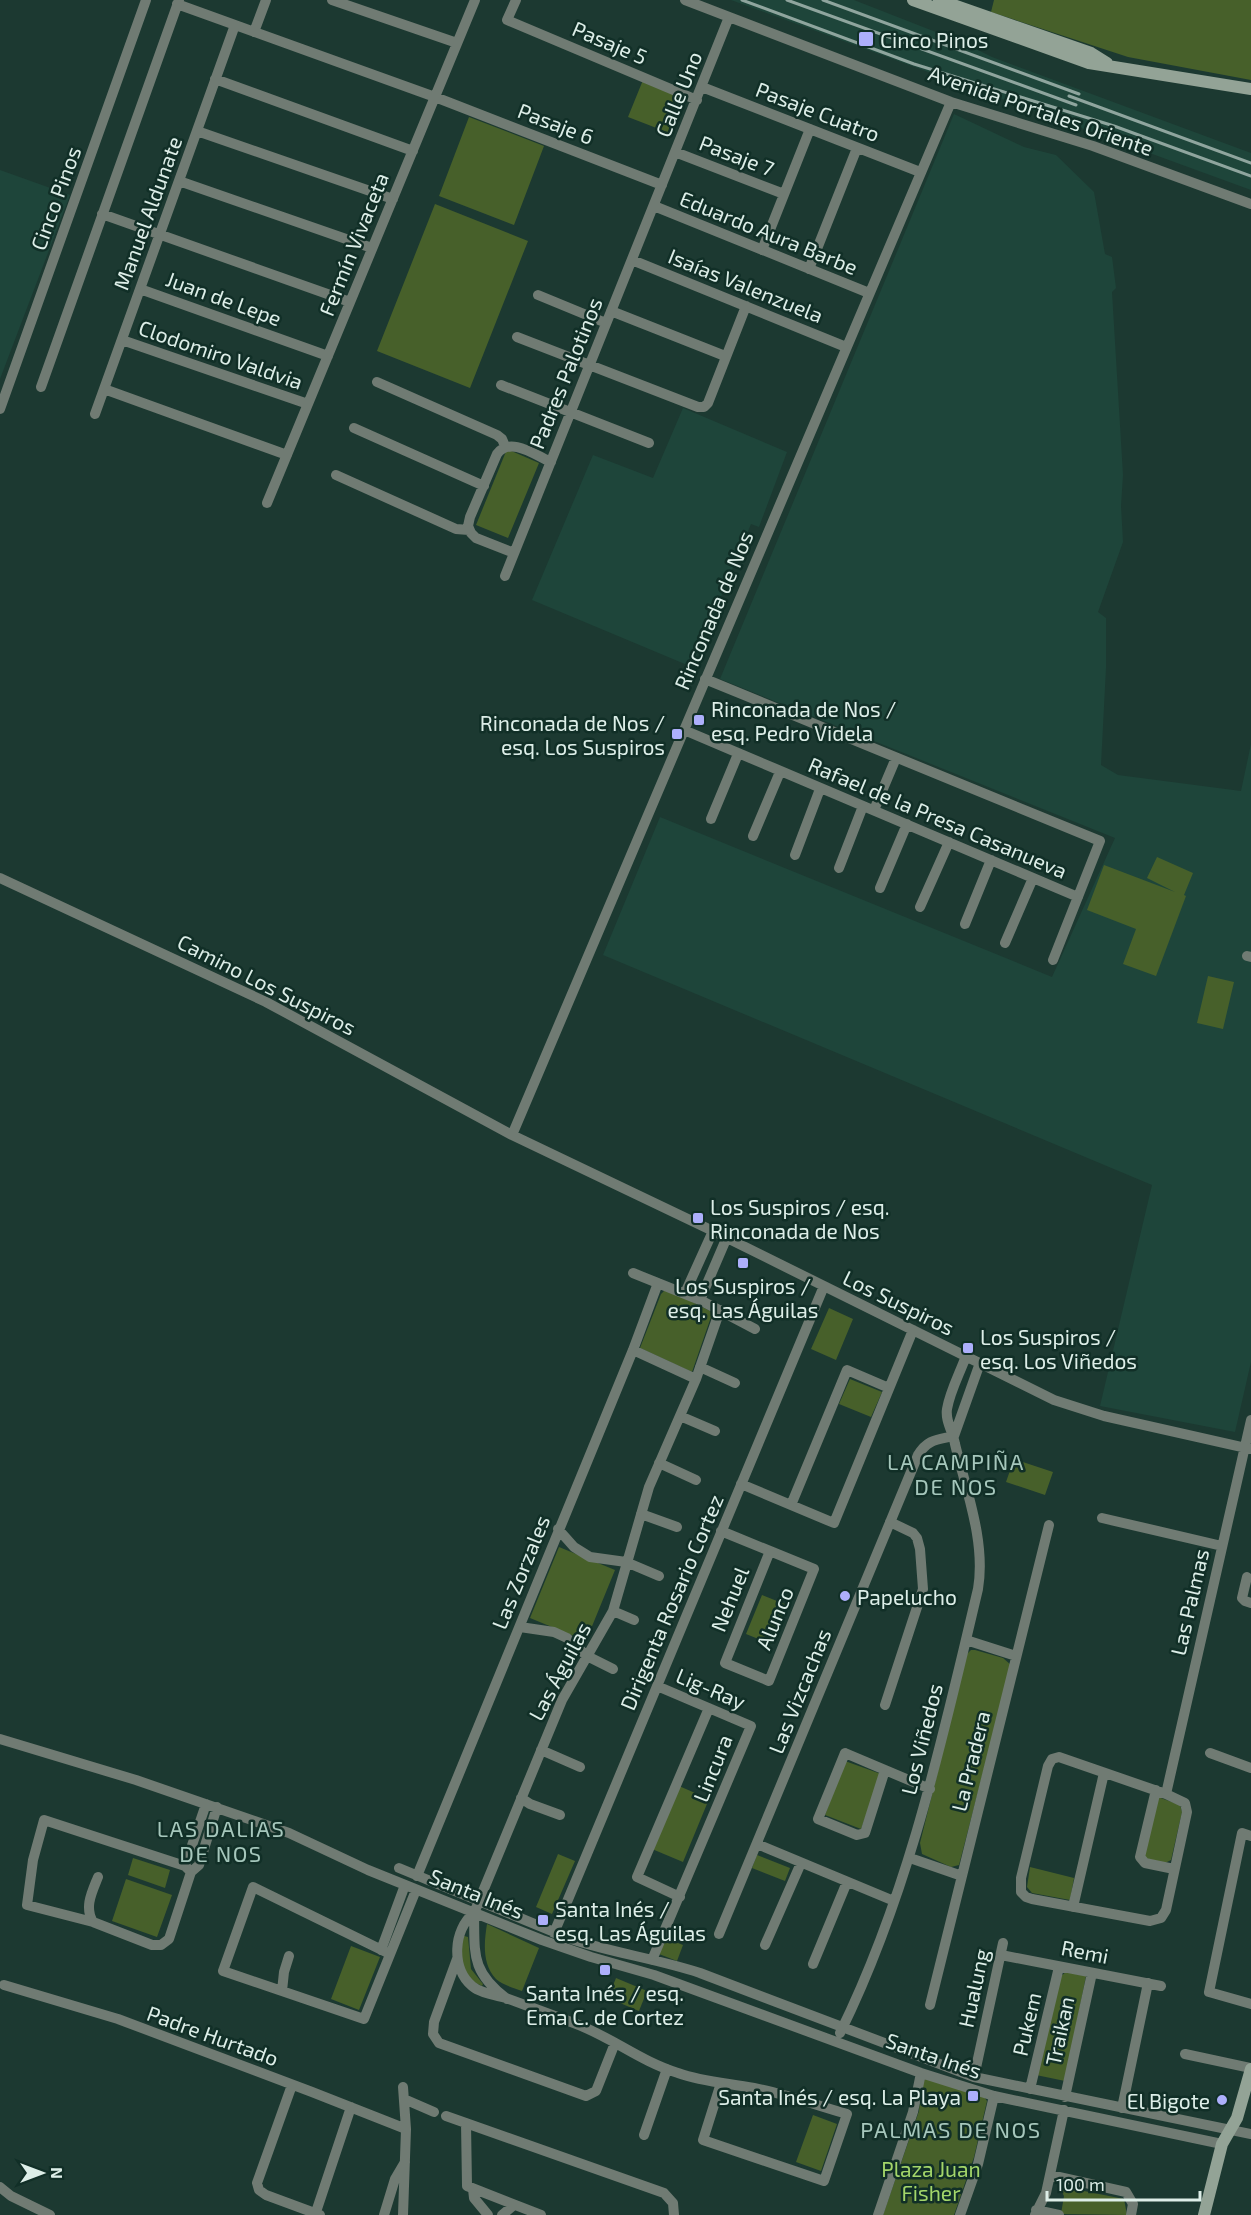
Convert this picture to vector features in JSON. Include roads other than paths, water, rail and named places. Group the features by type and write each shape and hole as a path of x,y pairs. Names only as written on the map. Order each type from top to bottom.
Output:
{"main road":[{"path":"912,0 964,9"},
{"path":"939,0 1091,53 1110,65 1251,89"},
{"path":"1204,2215 1222,2144 1231,2130 1251,2068"}],"street":[{"name":"Cinco Pinos","path":"0,409 146,0"},
{"path":"254,32 266,0"},
{"path":"332,0 457,43"},
{"name":"Fermín Vivaceta","path":"267,503 475,0"},
{"name":"Pasaje 5","path":"516,0 507,20 697,100"},
{"name":"Avenida Portales Oriente","path":"685,0 951,102 1093,146 1251,204"},
{"path":"40,387 178,2"},
{"name":"Pasaje 6","path":"178,2 235,25 435,97 662,185"},
{"name":"Calle Uno","path":"662,185 729,17"},
{"name":"Manuel Aldunate","path":"95,414 235,25"},
{"path":"215,79 412,151"},
{"name":"Pasaje Cuatro","path":"702,87 920,172"},
{"name":"Rinconada de Nos","path":"512,1134 951,102"},
{"path":"762,250 810,129"},
{"path":"197,131 393,199"},
{"path":"809,269 857,148"},
{"name":"Pasaje 7","path":"675,152 784,194"},
{"path":"179,181 372,248"},
{"name":"Padres Palotinos","path":"505,576 662,185"},
{"name":"Eduardo Aura Barbe","path":"654,206 869,293"},
{"path":"102,214 350,302"},
{"name":"Isaías Valenzuela","path":"632,260 846,346"},
{"name":"Juan de Lepe","path":"140,289 328,356"},
{"path":"538,295 606,323"},
{"path":"517,336 698,407 704,407 708,403 746,306"},
{"path":"611,311 725,356"},
{"name":"Clodomiro Valdvia","path":"122,340 308,404"},
{"path":"377,382 497,435 505,446"},
{"path":"501,385 649,444"},
{"path":"104,389 287,455"},
{"path":"354,428 484,486"},
{"path":"514,553 477,538 469,530 468,521 497,454 505,446 517,447 551,462"},
{"path":"336,476 456,529 469,530"},
{"path":"705,679 1100,841 1053,960"},
{"name":"Rafael de la Presa Casanueva","path":"684,730 1078,897"},
{"path":"711,819 738,754"},
{"path":"839,868 896,758"},
{"path":"753,836 780,772"},
{"path":"795,855 820,789"},
{"path":"880,888 907,824"},
{"path":"920,907 949,842"},
{"path":"965,924 992,860"},
{"name":"Camino Los Suspiros","path":"0,878 266,1002 512,1134"},
{"path":"1005,943 1033,878"},
{"name":"Los Suspiros","path":"512,1134 726,1237 1054,1400 1087,1412 1248,1448"},
{"path":"685,1293 713,1231"},
{"path":"700,1300 726,1237"},
{"path":"633,1273 685,1293 755,1329"},
{"name":"Las Zorzales","path":"417,1876 633,1350 658,1283"},
{"name":"Dirigenta Rosario Cortez","path":"554,1933 824,1286"},
{"name":"Las Águilas","path":"474,1913 562,1700 613,1611 626,1562 659,1463 696,1379 720,1310"},
{"path":"741,1484 834,1523 913,1330"},
{"path":"633,1350 696,1379"},
{"name":"Los Viñedos","path":"836,2042 910,1858 930,1789 978,1589 981,1572 980,1554 954,1436 947,1417 947,1408 966,1356"},
{"path":"954,1436 980,1363"},
{"path":"700,1367 735,1383"},
{"path":"791,1505 847,1370 889,1388"},
{"path":"680,1416 715,1431"},
{"name":"Las Palmas","path":"1174,1869 1144,1863 1140,1857 1161,1792 1248,1448 1251,1420"},
{"name":"Las Vizcachas","path":"718,1934 758,1844 890,1522 924,1445 933,1440 954,1436"},
{"path":"659,1463 696,1480"},
{"path":"641,1514 677,1527"},
{"path":"1102,1518 1222,1546"},
{"path":"885,1705 923,1589 917,1538 913,1533 890,1522"},
{"name":"La Pradera","path":"930,2006 1049,1525"},
{"path":"558,1529 565,1539 585,1554 626,1562 659,1576"},
{"path":"722,1531 770,1551"},
{"name":"Alunco","path":"769,1681 814,1569 770,1551"},
{"name":"Nehuel","path":"769,1681 725,1663 770,1551"},
{"path":"1247,1577 1242,1598 1251,1603"},
{"name":"Las Águilas","path":"613,1611 634,1620"},
{"path":"520,1628 554,1632 567,1638 587,1656 613,1670"},
{"path":"966,1640 1016,1656"},
{"name":"Lig-Ray","path":"657,1686 751,1725"},
{"path":"680,1897 637,1877 709,1708"},
{"name":"Lincura","path":"652,1960 751,1725"},
{"name":"Santa Inés","path":"0,1739 212,1806 289,1833 416,1890 542,1940 654,1975 921,2073 994,2096 1222,2144"},
{"name":"Las Águilas","path":"541,1750 580,1767"},
{"path":"885,1770 865,1833 857,1835 818,1819 845,1753 930,1789"},
{"path":"1210,1753 1251,1768"},
{"path":"1059,1758 1161,1792 1182,1800 1187,1808 1166,1910 1157,1920 1026,1897 1020,1890 1021,1878 1051,1761 1059,1758"},
{"path":"1073,1907 1104,1773"},
{"path":"521,1798 530,1804 560,1815"},
{"path":"188,1869 44,1820 33,1860 27,1905 93,1922 152,1945 161,1945 169,1939 188,1869 212,1806"},
{"path":"1247,1835 1209,1992 1251,2004"},
{"path":"758,1844 894,1901"},
{"path":"910,1858 962,1876"},
{"path":"765,1945 801,1863"},
{"name":"Santa Inés","path":"399,1868 554,1933 600,1949 700,1973 974,2078 1251,2134"},
{"path":"93,1922 88,1903 98,1877"},
{"path":"813,1964 847,1882"},
{"path":"385,1952 253,1887 224,1971 364,2019 385,1952 405,1885"},
{"path":"385,1952 416,1890"},
{"path":"474,1913 466,1920 458,1944 457,1959 434,2022 433,2034 439,2043 586,2096 596,2091 615,2043"},
{"path":"474,1913 473,1940 476,1959 485,1977 507,1999"},
{"name":"Hualung","path":"974,2078 1003,1943"},
{"name":"Remi","path":"1000,1955 1161,1986"},
{"path":"282,1991 289,1956"},
{"path":"457,1959 461,1973 476,1989 605,2036 646,2062 701,2080 755,2088 847,2114 824,2181 703,2140 721,2083"},
{"name":"Pukem","path":"1030,2090 1059,1966"},
{"name":"Traikan","path":"1065,2097 1092,1973"},
{"path":"1122,2108 1148,1983"},
{"name":"Padre Hurtado","path":"3,1985 118,2019 406,2129"},
{"path":"1185,2054 1251,2068"},
{"path":"644,2135 667,2069"},
{"path":"878,2215 913,2112 921,2073"},
{"path":"292,2085 257,2183 259,2190 266,2195 318,2214 351,2107"},
{"path":"403,2215 406,2162 404,2093 434,2112"},
{"path":"960,2215 978,2164 994,2096"},
{"path":"1059,2215 1036,2212 1046,2193 1064,2110"},
{"path":"446,2116 664,2193 673,2203 674,2215"},
{"path":"466,2123 466,2184 529,2213 541,2215"},
{"path":"384,2215 395,2179 406,2162"},
{"path":"1050,2175 1126,2192 1133,2204 1131,2215"},
{"path":"0,2187 12,2197 50,2215"},
{"path":"473,2189 474,2198 488,2215"},
{"path":"502,2215 514,2205"}],"railway":[{"path":"742,0 914,64 1114,126 1251,176"},
{"path":"787,0 1076,105"},
{"path":"823,0 1079,94"},
{"path":"1069,96 1251,163"}],"place":[{"name":"Cinco Pinos","path":"866,39"},
{"name":"Rinconada de Nos / esq. Pedro Videla","path":"699,720"},
{"name":"Rinconada de Nos / esq. Los Suspiros","path":"677,734"},
{"name":"Los Suspiros / esq. Rinconada de Nos","path":"698,1218"},
{"name":"Los Suspiros / esq. Las Águilas","path":"743,1263"},
{"name":"Los Suspiros / esq. Los Viñedos","path":"968,1348"},
{"name":"Papelucho","path":"845,1596"},
{"name":"Santa Inés / esq. Las Águilas","path":"543,1920"},
{"name":"Santa Inés / esq. Ema C. de Cortez","path":"605,1970"},
{"name":"Santa Inés / esq. La Playa","path":"973,2096"},
{"name":"El Bigote","path":"1222,2100"}],"district":[{"name":"LA CAMPIÑA DE NOS","path":"956,1474"},
{"name":"LAS DALIAS DE NOS","path":"221,1841"},
{"name":"PALMAS DE NOS","path":"951,2129"}],"park label":[{"name":"Plaza Juan Fisher","path":"931,2180"}]}
